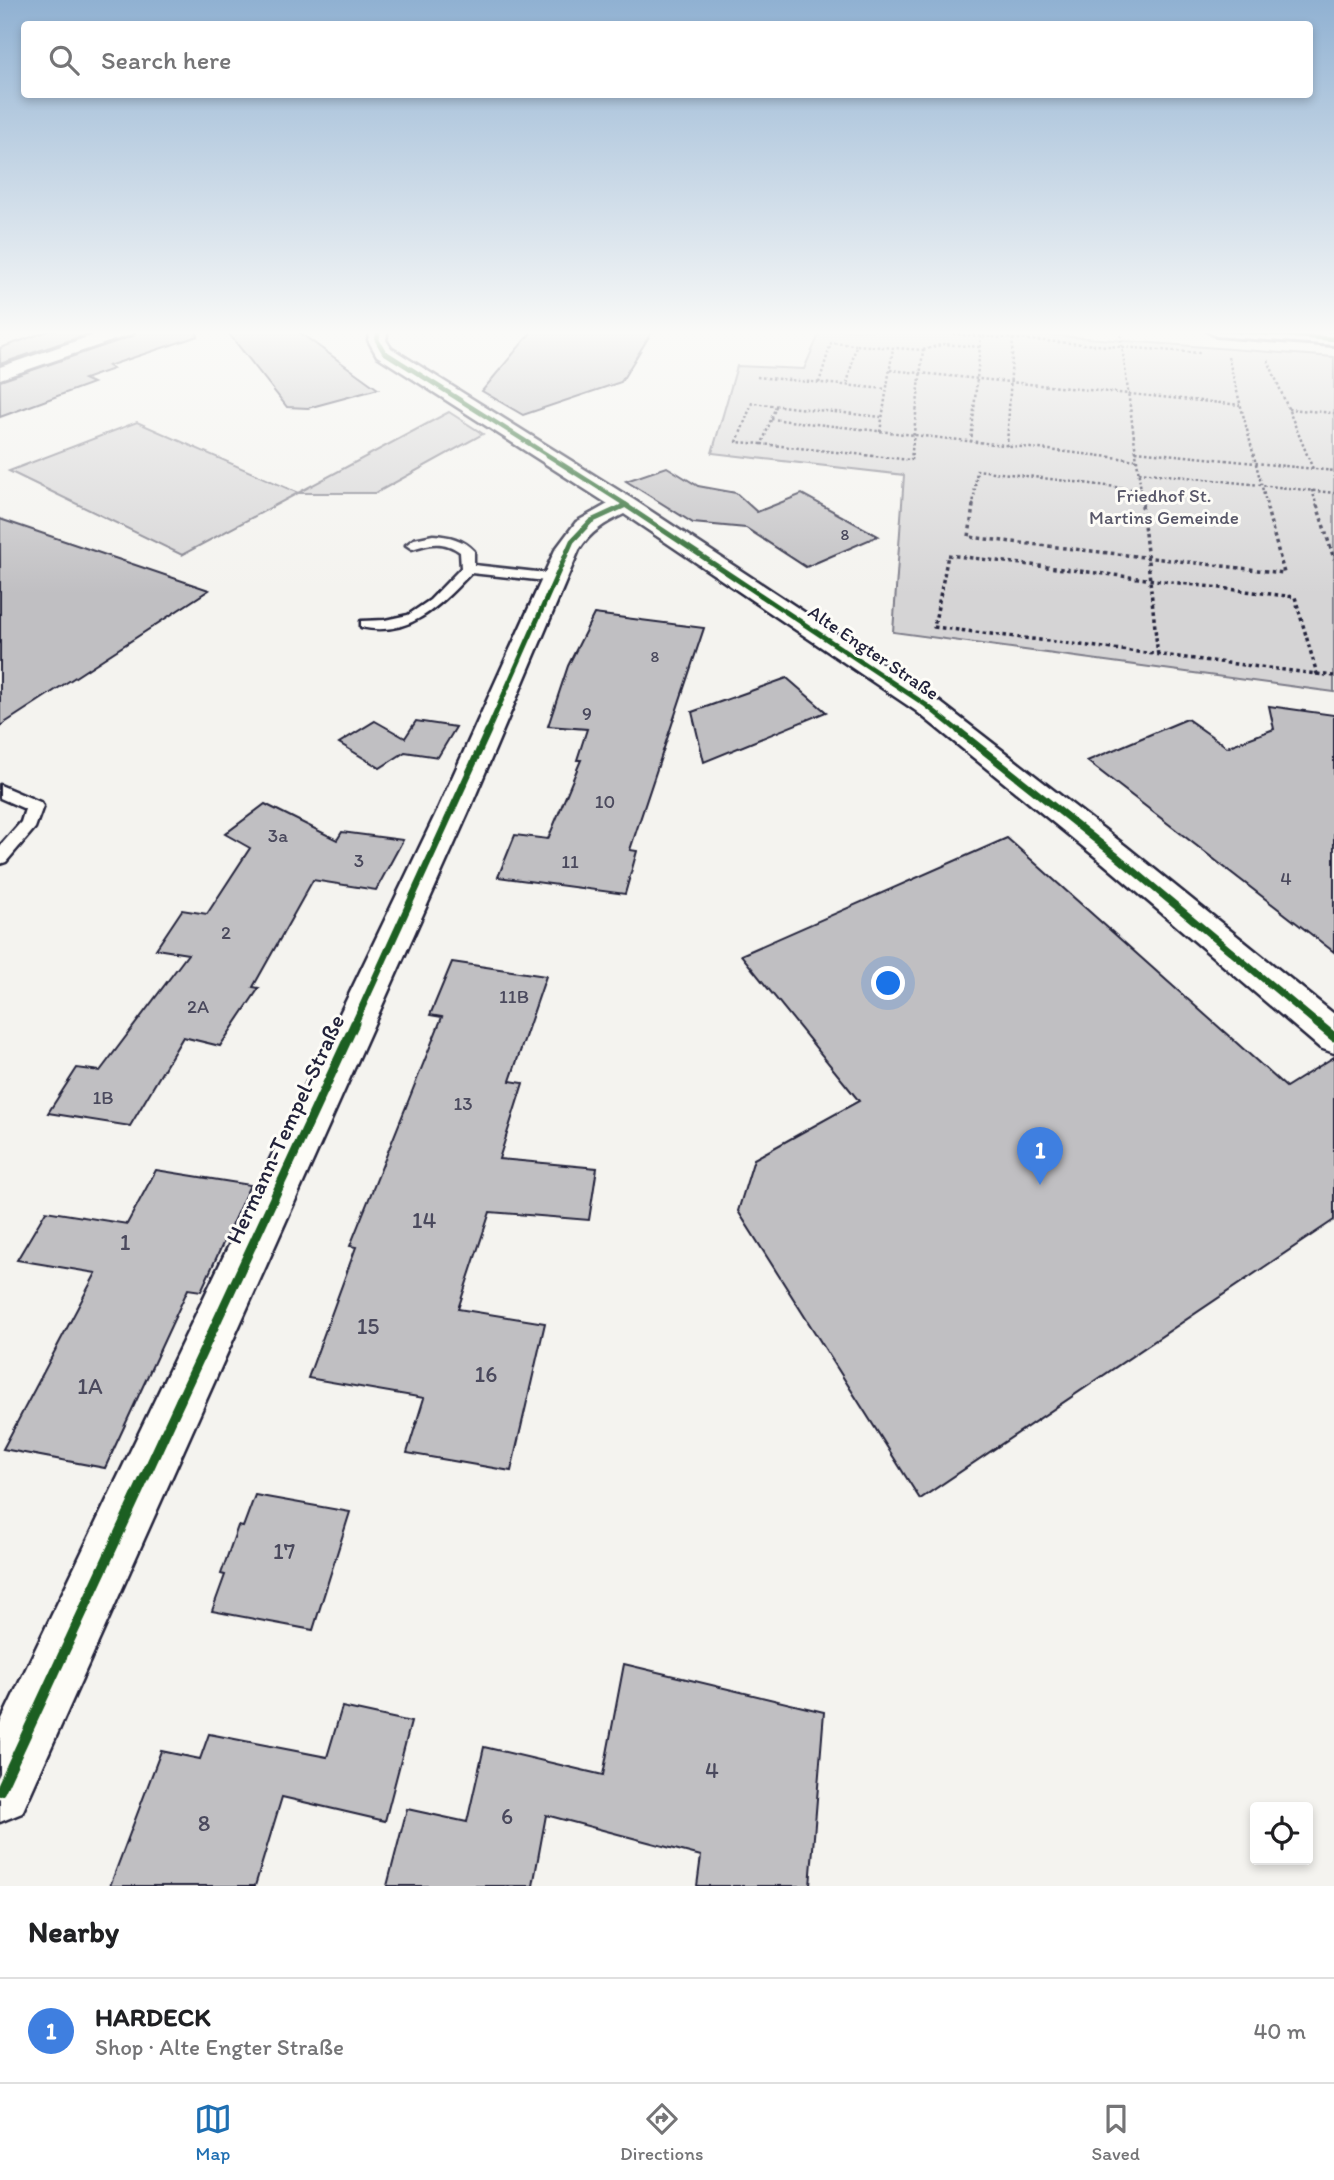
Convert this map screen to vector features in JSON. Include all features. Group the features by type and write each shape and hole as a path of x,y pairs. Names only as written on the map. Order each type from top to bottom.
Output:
{"street":[{"name":"Alte Engter Straße","path":"488,418 626,505 926,705 1115,855 1334,1037"},
{"name":"Hermann-Tempel-Straße","path":"0,1791 453,811 575,534 602,514 626,505"}],"lane":[{"path":"412,545 438,538 456,543 467,551 468,568"},
{"path":"366,624 387,625 414,619 468,568 555,578"},
{"path":"0,790 34,806 29,824 0,858"}],"path":[{"path":"746,418 737,442 911,460 916,418"},
{"path":"880,432 881,418"},
{"path":"971,442 973,418"},
{"path":"1007,446 1009,418"},
{"path":"1132,418 1158,656"},
{"path":"1140,490 977,470 969,537 1284,573 1243,418"},
{"path":"1292,418 1313,469"},
{"path":"762,444 771,419 1138,460"},
{"path":"1136,451 1334,471"},
{"path":"1139,472 1322,491 1334,495"},
{"path":"1312,490 1334,558"},
{"path":"1318,674 1295,597 948,555 934,627 1334,676"}],"green space":[{"path":"438,418 458,418 483,434 376,493 298,493"},
{"name":"Friedhof St. Martins Gemeinde","path":"722,418 1334,418 1334,692 893,632 904,475 712,453"},
{"path":"137,422 298,493 182,555 9,471"}],"building":[{"path":"667,467 698,486 736,493 757,512 802,494 878,536 806,567 746,528 693,523 626,481"},
{"path":"0,519 209,590 0,726"},
{"path":"594,614 704,628 630,850 637,851 625,894 498,877 515,835 548,839 581,760 577,760 587,729 548,726 568,666"},
{"path":"787,678 826,712 704,762 692,712"},
{"path":"1269,706 1334,715 1334,952 1087,761 1187,719 1227,747 1274,729"},
{"path":"375,721 405,738 416,721 456,727 438,757 405,752 380,768 339,743"},
{"path":"265,804 337,840 342,832 403,840 376,890 313,880 253,987 259,988 220,1046 183,1037 130,1126 48,1113 77,1068 100,1071 188,954 156,949 182,910 207,914 250,848 225,834"},
{"path":"1007,838 1286,1087 1334,1057 1334,1220 920,1499 738,1211 754,1159 859,1101 741,955"},
{"path":"452,962 546,976 510,1081 523,1083 499,1159 597,1168 589,1220 490,1212 458,1309 545,1323 511,1471 407,1453 424,1398 308,1378 356,1247 350,1246 442,1017 430,1015"},
{"path":"156,1170 250,1185 201,1291 188,1289 105,1468 3,1449 96,1273 17,1260 46,1211 127,1224"},
{"path":"255,1495 350,1512 313,1630 212,1611 225,1575 221,1574 238,1526 243,1527"},
{"path":"624,1664 824,1712 810,1886 697,1886 701,1856 546,1815 533,1886 387,1886 407,1809 467,1822 484,1747 603,1775"},
{"path":"342,1707 411,1722 385,1821 282,1797 255,1886 110,1886 161,1751 200,1759 209,1734 327,1757"}],"cycle path":[{"path":"489,418 612,496 926,705 1115,855 1334,1037"},
{"path":"0,1791 453,811 567,550 578,533 591,521 626,505"}],"place":[{"name":"HARDECK","path":"1040,1185"}]}
